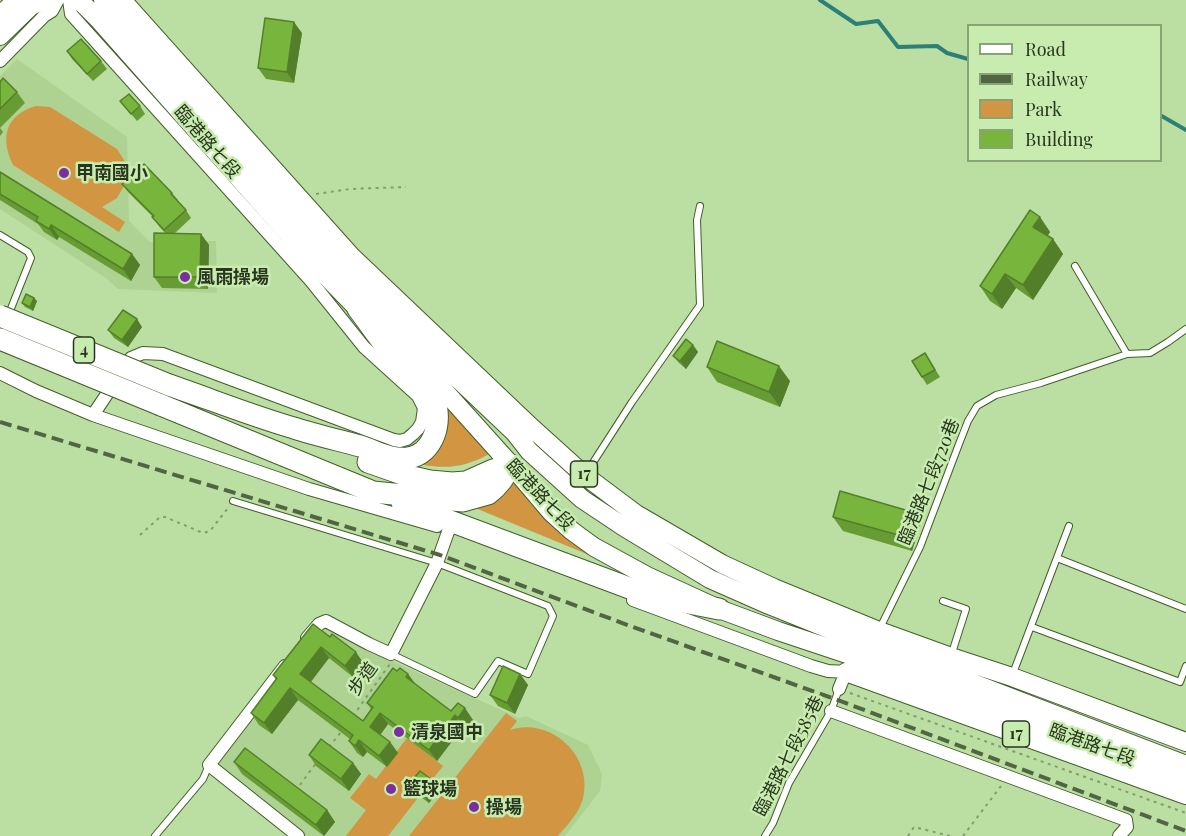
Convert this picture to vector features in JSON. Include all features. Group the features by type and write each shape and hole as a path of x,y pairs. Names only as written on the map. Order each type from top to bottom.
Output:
{"highway":[{"path":"293,428 369,449 388,457 408,458 416,455 429,445 434,436 438,428 438,416 433,397 390,351 358,309"},
{"name":"4","path":"1,327 293,428"},
{"name":"4","path":"1,327 161,405 373,492"},
{"path":"293,428 361,460 430,481 466,482 511,465"},
{"path":"373,492 463,501 488,494 502,480 511,465"},
{"path":"373,492 648,595 719,609"}],"main road":[{"path":"0,15 17,0"},
{"path":"0,36 31,6 44,0"},
{"name":"臨港路七段","path":"80,0 322,272 358,309 422,366 551,512 594,547 647,576 719,609 1186,780"},
{"name":"臨港路七段","path":"103,0 346,262 515,433 529,451 582,499 710,579 770,605 856,658 1186,795"},
{"name":"臨港路七段","path":"122,0 301,200 346,262 584,475 636,514 722,564 774,588 879,631 1012,677 1186,742"},
{"path":"511,465 529,451"},
{"name":"臨港路七段","path":"856,658 910,659 1186,765"}],"street":[{"path":"0,61 44,16 52,11 58,0"},
{"path":"69,0 71,14 311,281 364,347 418,396 424,408 422,422 413,434 407,439 394,440 163,354 143,352 131,358 93,415"},
{"path":"0,373 93,415 309,489 449,530 811,666 828,671 856,658"},
{"path":"298,836 209,765 319,624 326,621 391,654 437,563 449,530"},
{"path":"839,689 856,658"},
{"path":"831,711 1126,820 1127,827 1119,836"}],"lane":[{"path":"584,475 700,305 697,220 700,206"},
{"path":"0,235 28,252 31,258 1,327"},
{"path":"1075,266 1127,354"},
{"name":"臨港路七段720巷","path":"856,658 879,631 920,547 968,421 977,406 996,395 1041,383 1127,354 1150,353 1186,329"},
{"path":"233,501 437,563 548,606 553,616 528,674 498,661 475,694 391,654"},
{"path":"1012,677 1069,526"},
{"path":"1057,558 1186,609"},
{"path":"943,601 966,609 951,657"},
{"path":"1032,627 1180,682 1186,666"},
{"name":"臨港路七段585巷","path":"765,836 773,823 789,783 831,711 839,689"},
{"path":"155,836 203,779 209,765"}],"path":[{"path":"301,200 320,192 406,187"},
{"path":"140,535 160,517 203,533 210,531 233,501"},
{"name":"步道","path":"351,718 389,666 391,654"},
{"path":"839,689 1186,813"},
{"path":"327,749 341,732"},
{"path":"300,784 320,758"},
{"path":"963,836 1008,776"},
{"path":"908,836 914,827 950,836"}],"shaded area":[{"name":"甲南國小","path":"17,59 127,137 129,221 150,242 216,241 217,293 118,289 106,278 0,209 0,76"},
{"name":"清泉國中","path":"325,626 394,662 519,718 526,716 588,745 602,774 600,791 565,836 304,836 212,766"}],"green space":[{"path":"36,106 50,107 117,149 124,160 127,173 124,186 117,198 102,207 125,222 119,232 13,165 7,146 8,129 18,115"},
{"path":"435,388 491,453 468,463 447,467 400,461 423,455"},
{"path":"513,482 539,511 594,557 468,505"},
{"path":"506,713 517,721 510,730 524,727 552,733 564,741 573,752 584,778 584,793 581,805 571,821 558,836 409,836"},
{"name":"籃球場","path":"407,738 443,766 388,836 346,836 366,810 350,798 369,774 376,779"}],"building":[{"path":"265,18 294,22 287,72 258,68"},
{"path":"81,39 101,61 87,74 67,51"},
{"path":"3,78 17,92 0,109 0,82"},
{"path":"129,94 140,106 131,114 120,101"},
{"path":"144,164 186,210 164,230 152,217 154,216 122,184"},
{"path":"0,172 132,254 123,269 51,225 49,229 36,221 38,217 0,194"},
{"path":"1030,210 1040,217 1033,227 1053,239 1023,285 1005,274 992,294 980,286"},
{"name":"風雨操場","path":"154,233 201,234 200,277 154,277"},
{"path":"26,294 34,298 30,307 22,303"},
{"path":"123,310 137,319 122,340 108,330"},
{"path":"686,339 693,345 680,361 673,356"},
{"path":"717,341 779,366 769,392 707,367"},
{"path":"925,353 935,370 922,377 912,361"},
{"path":"840,491 909,511 902,536 833,517"},
{"path":"313,624 330,637 332,634 356,652 345,666 321,647 300,674 363,721 373,707 367,703 393,668 397,671 400,668 408,674 406,677 451,711 458,703 465,708 458,718 455,715 429,750 380,713 370,727 390,742 379,756 359,740 355,746 349,741 353,735 290,688 264,723 251,713 277,678 273,675"},
{"path":"503,666 520,674 507,703 490,695"},
{"path":"321,739 353,763 341,779 309,755"},
{"path":"245,748 327,810 316,825 234,762"},
{"path":"420,771 431,779 421,792 410,783"}],"waterway":[{"path":"820,0 856,24 878,21 898,47 937,46 947,53 967,59"},
{"path":"1162,116 1186,130"}],"railway":[{"path":"0,422 440,555 835,699 1186,831"}],"place":[{"name":"甲南國小","path":"64,173"},
{"name":"風雨操場","path":"185,277"},
{"name":"清泉國中","path":"399,732"},
{"name":"籃球場","path":"391,789"},
{"name":"操場","path":"474,807"}]}
